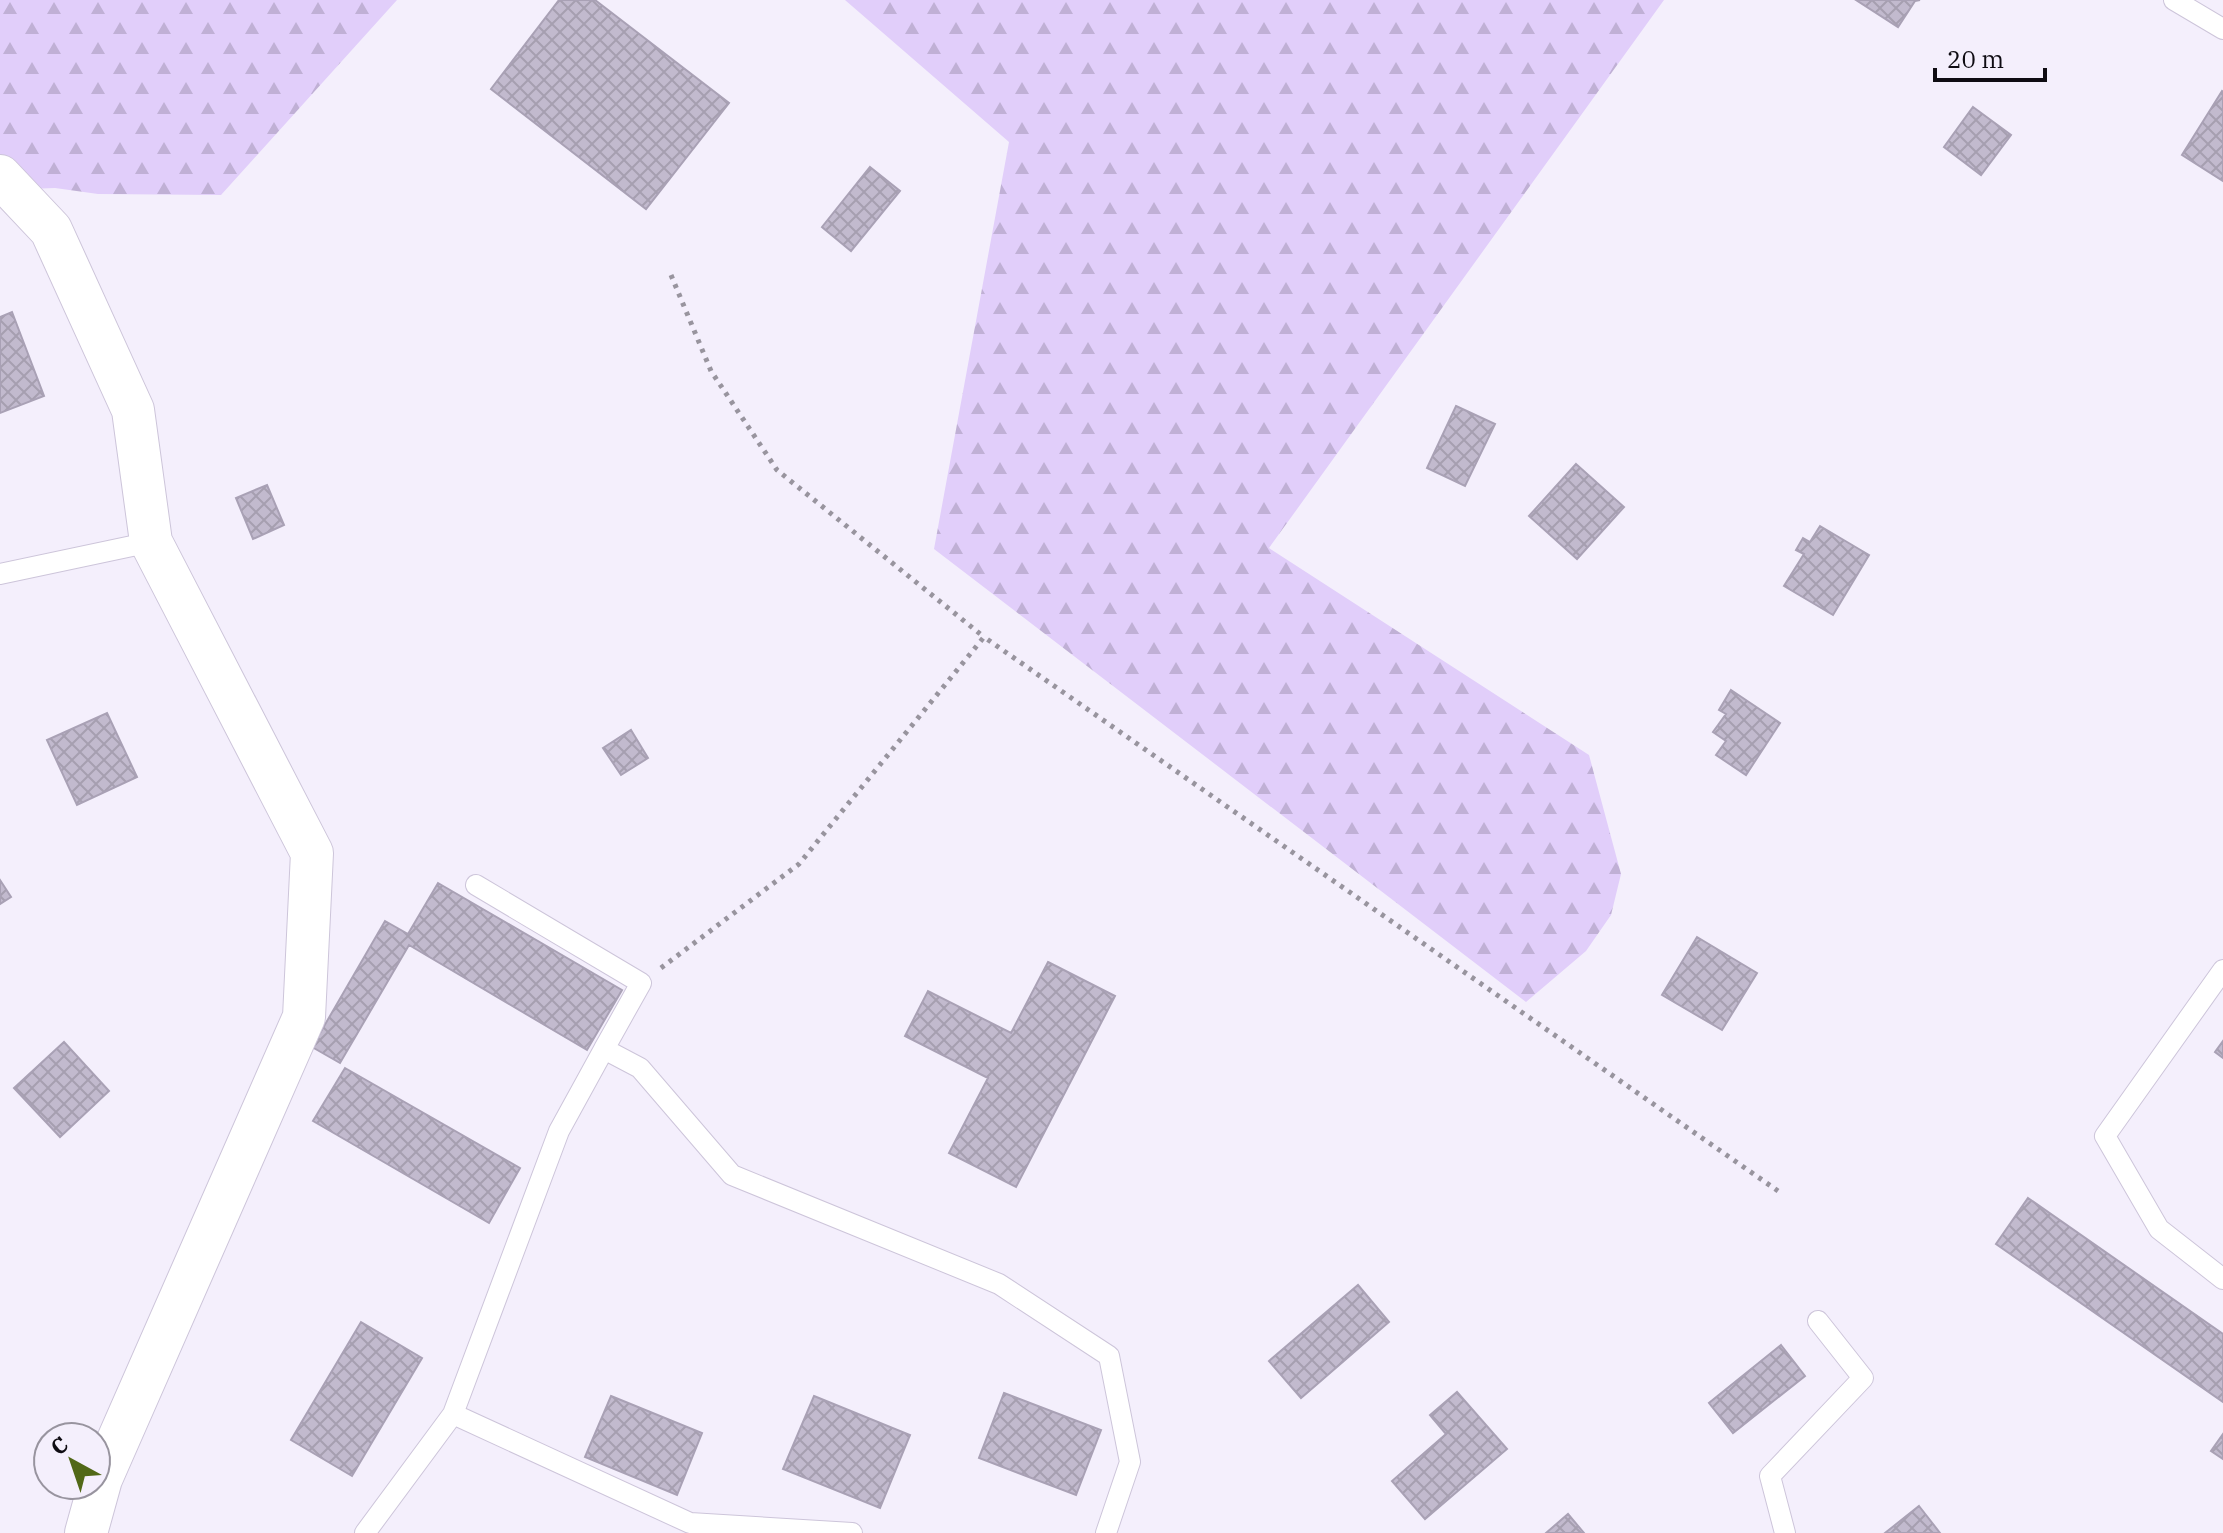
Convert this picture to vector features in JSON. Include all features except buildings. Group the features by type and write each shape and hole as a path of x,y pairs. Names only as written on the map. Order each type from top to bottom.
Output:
{"street":[{"path":"0,176 51,230 133,410 151,542 312,853 304,1017 101,1479 86,1533"}],"lane":[{"path":"2174,0 2223,29"},
{"path":"0,574 151,542"},
{"path":"365,1533 453,1414 559,1131 641,983 476,885"},
{"path":"2223,970 2105,1136 2159,1229 2223,1279"},
{"path":"604,1049 640,1068 732,1175 999,1284 1109,1356 1130,1462 1106,1533"},
{"path":"1785,1533 1770,1476 1863,1378 1818,1321"},
{"path":"453,1414 690,1523 852,1533"}],"path":[{"path":"671,275 711,371 777,470 984,637 1778,1191"},
{"path":"641,983 799,864 984,637"}],"green space":[{"path":"0,0 397,0 221,195 98,194 55,188 0,190"},
{"path":"845,0 1664,0 1269,548 1589,755 1621,874 1611,915 1586,951 1526,1002 934,549 1009,142"}]}
